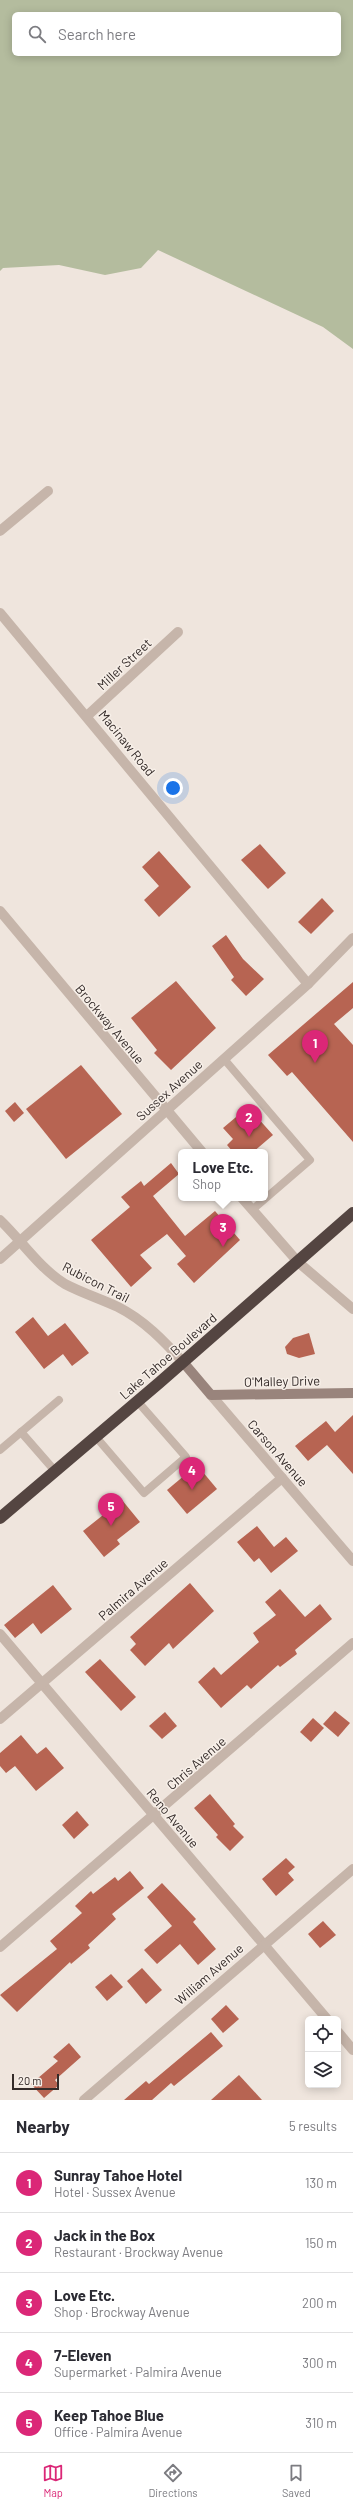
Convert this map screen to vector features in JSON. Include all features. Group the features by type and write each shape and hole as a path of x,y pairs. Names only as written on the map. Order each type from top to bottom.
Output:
{"highway":[{"name":"Lake Tahoe Boulevard","path":"0,1518 138,1402 353,1213"}],"street":[{"path":"0,531 48,491"},
{"name":"Macinaw Road","path":"0,613 308,984"},
{"name":"Miller Street","path":"87,716 178,632"},
{"name":"Brockway Avenue","path":"0,911 199,1149"},
{"name":"Sussex Avenue","path":"0,1259 308,984 353,938"},
{"path":"244,1201 298,1262 353,1309"},
{"name":"Rubicon Trail","path":"0,1220 20,1240 43,1267 66,1284 120,1308 142,1322 164,1339 183,1362"},
{"name":"Carson Avenue","path":"183,1362 353,1561"},
{"name":"O'Malley Drive","path":"211,1395 353,1393"},
{"name":"Palmira Avenue","path":"0,1719 282,1478"},
{"name":"Reno Avenue","path":"0,1634 324,2016"},
{"name":"Chris Avenue","path":"0,1947 155,1816 353,1643"},
{"name":"William Avenue","path":"84,2100 263,1945 353,1870"},
{"path":"341,2036 353,2050"}],"lane":[{"path":"224,1059 310,1160 268,1196"},
{"path":"252,1210 262,1201"},
{"path":"0,1450 59,1400"},
{"path":"96,1437 144,1493 186,1458 138,1402"},
{"path":"21,1432 55,1471"}],"green space":[{"path":"0,0 353,0 353,349 323,327 158,250 141,268 105,275 59,265 3,268 0,271"}],"building":[{"path":"260,844 286,873 268,889 241,860"},
{"path":"159,851 191,887 159,917 144,900 159,886 142,867"},
{"path":"322,898 334,911 311,934 298,922"},
{"path":"226,935 243,959 264,979 246,996 231,980 234,977 212,946"},
{"path":"176,981 216,1028 171,1070 154,1053 157,1050 131,1018"},
{"path":"353,982 353,1008 334,1024 353,1045 353,1142 292,1072 287,1076 268,1055"},
{"path":"81,1065 122,1114 66,1159 26,1109"},
{"path":"15,1102 24,1113 14,1122 5,1111"},
{"path":"248,1107 273,1135 257,1149 230,1149 227,1145 233,1139 223,1128"},
{"path":"171,1163 178,1175 153,1196 185,1236 215,1211 240,1240 194,1283 177,1264 186,1256 167,1234 140,1255 152,1268 131,1287 91,1240 130,1207 121,1197 141,1181 144,1186"},
{"path":"33,1317 48,1336 65,1323 89,1353 72,1366 63,1354 44,1369 15,1332"},
{"path":"309,1333 315,1354 299,1358 287,1354 285,1347 293,1338"},
{"path":"353,1415 353,1474 327,1445 308,1461 295,1446 326,1421 335,1432"},
{"path":"197,1465 217,1489 187,1514 167,1490"},
{"path":"122,1500 140,1522 117,1540 120,1544 104,1557 83,1531"},
{"path":"257,1526 274,1547 286,1537 298,1551 271,1573 259,1558 254,1562 237,1542"},
{"path":"190,1583 214,1611 173,1649 169,1643 145,1666 130,1650 136,1644 130,1637"},
{"path":"53,1585 72,1609 41,1634 33,1623 15,1638 4,1625"},
{"path":"280,1589 305,1617 320,1604 332,1619 295,1650 297,1654 280,1667 278,1665 251,1689 247,1685 221,1708 198,1682 214,1667 221,1675 259,1642 253,1633 276,1615 265,1602"},
{"path":"100,1659 136,1697 121,1711 85,1672"},
{"path":"335,1711 350,1723 338,1737 323,1724"},
{"path":"165,1712 177,1726 162,1739 149,1726"},
{"path":"313,1718 324,1728 311,1742 300,1732"},
{"path":"21,1735 37,1754 46,1747 64,1768 36,1791 15,1766 6,1773 0,1766 0,1753"},
{"path":"210,1794 235,1824 233,1826 244,1837 230,1851 216,1837 218,1835 194,1808"},
{"path":"77,1811 89,1825 74,1839 62,1825"},
{"path":"286,1858 295,1867 288,1873 294,1880 276,1896 262,1879"},
{"path":"130,1871 144,1888 112,1914 116,1919 88,1945 90,1948 71,1964 70,1962 17,2012 0,1995 57,1949 50,1941 82,1913 75,1906 91,1891 93,1894 115,1877 118,1881"},
{"path":"162,1883 196,1919 193,1922 216,1949 198,1965 180,1944 157,1964 144,1950 172,1926 147,1897"},
{"path":"323,1921 336,1935 320,1948 308,1934"},
{"path":"142,1968 162,1990 146,2004 127,1981"},
{"path":"111,1974 123,1987 107,2001 95,1987"},
{"path":"226,2005 239,2019 223,2033 211,2019"},
{"path":"211,2032 223,2046 174,2086 171,2083 152,2100 124,2100 146,2081 149,2084"},
{"path":"69,2043 81,2057 55,2080 59,2085 44,2098 31,2084 58,2061 53,2057"},
{"path":"239,2075 262,2100 211,2100"}],"place":[{"name":"Sunray Tahoe Hotel","path":"315,1063"},
{"name":"Jack in the Box","path":"249,1137"},
{"name":"Love Etc.","path":"223,1247"},
{"name":"7-Eleven","path":"192,1490"},
{"name":"Keep Tahoe Blue","path":"111,1526"}]}
